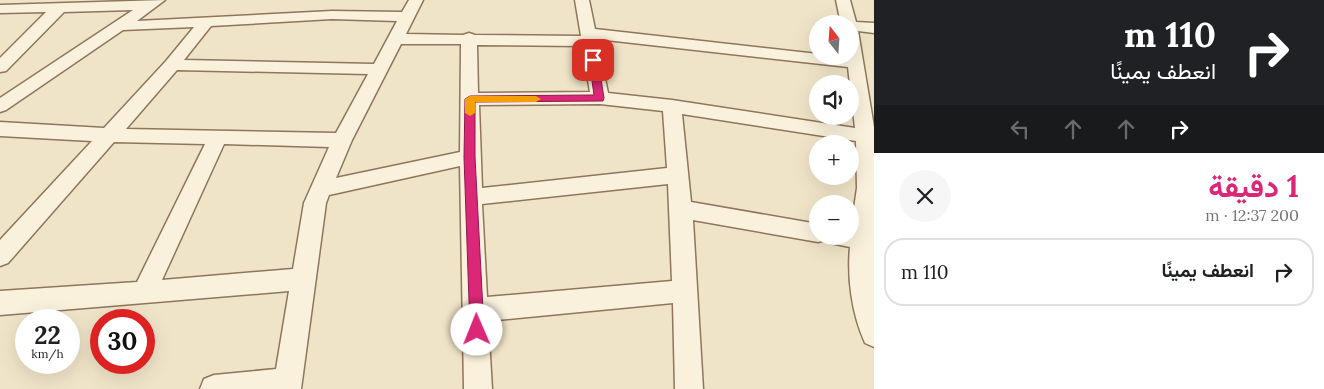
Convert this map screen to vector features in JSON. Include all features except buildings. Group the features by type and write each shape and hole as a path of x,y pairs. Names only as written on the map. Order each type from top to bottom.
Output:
{"street":[{"path":"582,0 600,98"},
{"path":"843,0 847,15"},
{"path":"0,9 155,2"},
{"path":"0,106 155,2"},
{"path":"0,67 61,6"},
{"path":"121,26 411,9"},
{"path":"214,389 288,386 312,221 320,189 342,140 411,9"},
{"path":"0,256 172,65 206,22"},
{"path":"859,27 874,28"},
{"path":"396,39 590,37 809,58"},
{"path":"469,38 471,197 478,389"},
{"path":"172,65 380,68"},
{"path":"856,65 867,90 870,218 862,240 862,282 874,334"},
{"path":"0,79 36,82"},
{"path":"470,99 600,98 672,106 869,142"},
{"path":"672,106 681,208 689,389"},
{"path":"0,128 110,135 342,140"},
{"path":"144,293 217,138"},
{"path":"320,189 470,157"},
{"path":"471,197 678,175"},
{"path":"681,208 809,231"},
{"path":"0,303 303,279"},
{"path":"476,310 685,291"}],"slow traffic":[{"path":"470,113 470,99 536,99"}],"route":[{"path":"477,330 470,157 470,99 600,98 593,60"}]}
